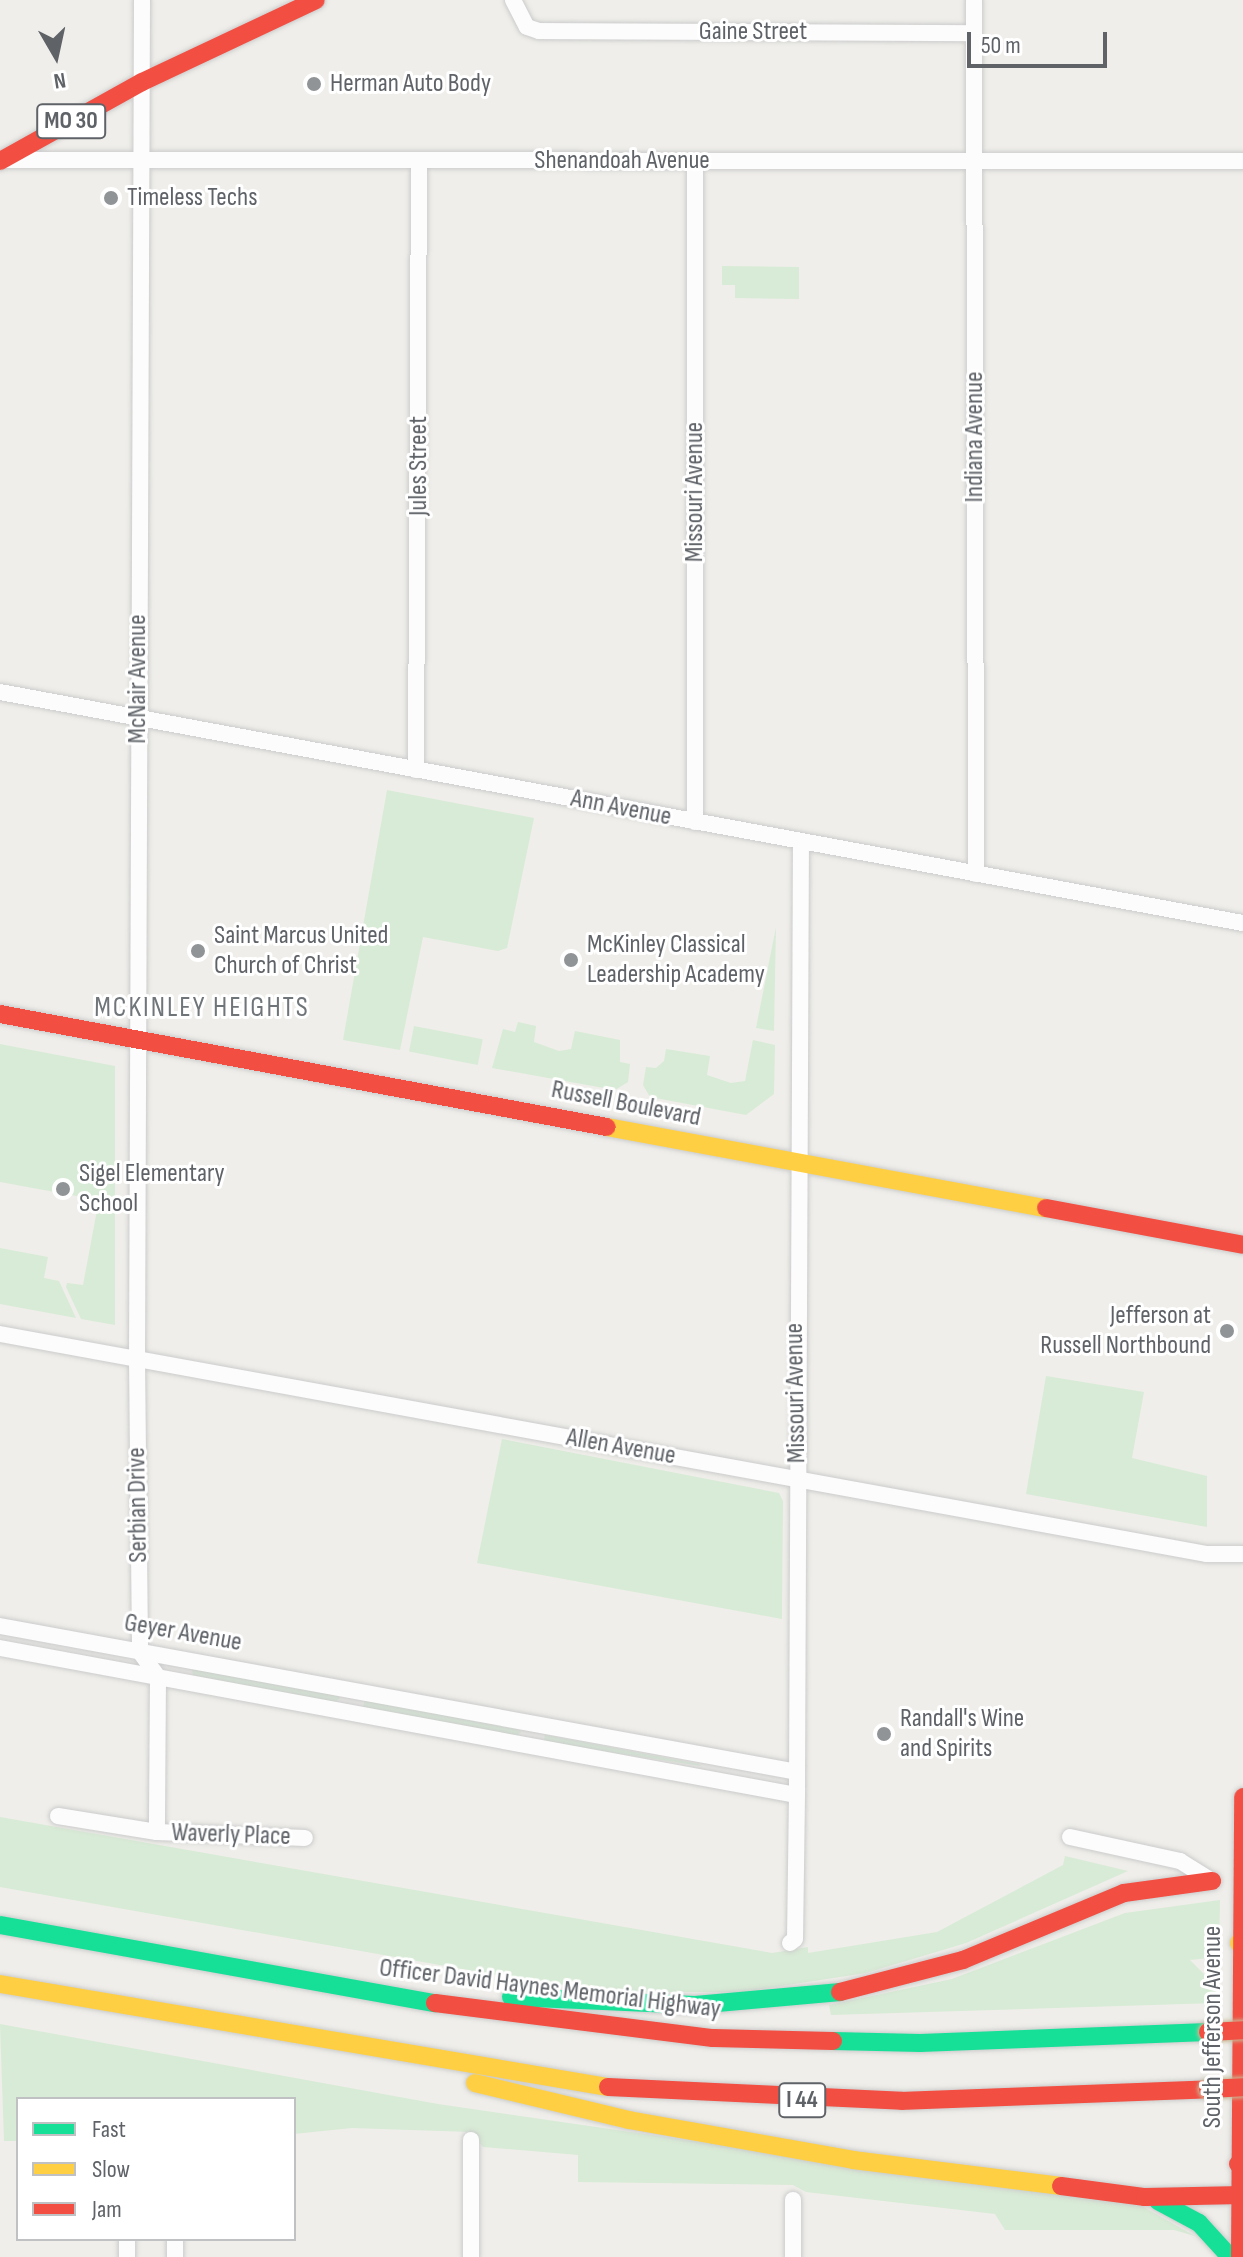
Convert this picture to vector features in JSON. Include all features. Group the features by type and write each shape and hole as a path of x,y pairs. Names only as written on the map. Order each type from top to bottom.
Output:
{"main road":[{"name":"MO 30","path":"0,161 142,82 316,0"},
{"name":"Russell Boulevard","path":"0,1014 1243,1245"},
{"name":"South Jefferson Avenue","path":"1240,2257 1243,1797"},
{"path":"414,2000 519,1997 695,2005 821,1995 931,1971 1124,1893 1212,1881 1242,1882"},
{"name":"Officer David Haynes Memorial Highway","path":"0,1925 414,2000 612,2029 817,2043 1243,2030"},
{"name":"I 44","path":"0,1984 400,2055 604,2087 804,2100 1243,2087"},
{"path":"400,2055 513,2094 659,2126 853,2160 1145,2197 1240,2196"},
{"path":"1145,2197 1199,2223 1230,2257"}],"street":[{"name":"McNair Avenue","path":"137,1359 142,0"},
{"name":"Gaine Street","path":"513,0 531,29 974,33"},
{"name":"Indiana Avenue","path":"974,0 976,874"},
{"name":"Shenandoah Avenue","path":"0,161 1243,161"},
{"name":"Jules Street","path":"416,770 419,161"},
{"name":"Missouri Avenue","path":"695,161 695,822"},
{"name":"Ann Avenue","path":"0,692 1243,923"},
{"name":"Missouri Avenue","path":"790,1943 795,1939 797,1772 801,842"},
{"name":"Allen Avenue","path":"0,1334 1207,1554 1243,1554"},
{"name":"Serbian Drive","path":"137,1359 140,1652"},
{"name":"Geyer Avenue","path":"0,1626 797,1772"},
{"name":"Geyer Avenue","path":"0,1648 796,1795"},
{"path":"140,1652 158,1677"},
{"name":"Waverly Place","path":"157,1832 158,1677"},
{"path":"353,1714 357,1692"},
{"path":"532,1746 536,1724"},
{"name":"Waverly Place","path":"58,1816 157,1832 305,1838"},
{"path":"1070,1837 1180,1861 1212,1881"},
{"path":"471,2140 471,2257"},
{"path":"793,2200 793,2257"}],"green space":[{"path":"722,266 799,267 799,299 735,298 735,285 722,285"},
{"path":"387,790 534,818 507,948 498,951 423,937 400,1050 343,1040"},
{"path":"776,927 774,1031 756,1028"},
{"path":"518,1022 536,1026 534,1042 559,1051 571,1049 575,1031 620,1040 620,1062 630,1064 628,1082 615,1090 492,1068 503,1029 515,1032"},
{"path":"414,1026 483,1039 478,1065 409,1052"},
{"path":"753,1040 775,1045 774,1094 746,1115 650,1097 643,1085 646,1067 656,1068 664,1061 666,1049 710,1056 707,1075 731,1083 745,1081"},
{"path":"0,1044 115,1066 115,1203 0,1182"},
{"path":"97,1210 115,1213 115,1325 81,1319 66,1287 67,1283 83,1285"},
{"path":"0,1248 48,1257 44,1278 59,1281 76,1318 0,1304"},
{"path":"1046,1376 1144,1392 1132,1458 1207,1476 1207,1527 1026,1494"},
{"path":"502,1439 779,1493 783,1501 782,1619 477,1563"},
{"path":"192,1669 340,1698 335,1703 193,1675"},
{"path":"365,1700 521,1732 517,1736 363,1707"},
{"path":"545,1735 699,1764 701,1766 543,1742"},
{"path":"0,1817 772,1953 808,1947 808,1953 937,1932 1063,1865 1065,1856 1128,1871 966,1943 866,1973 743,1992 624,1992 530,1981 0,1887"},
{"path":"1220,1900 1219,1957 1190,1960 1216,1986 1216,2003 831,2015 829,2005 952,1979 1125,1913"},
{"path":"0,2024 438,2104 1142,2206 1195,2236 1174,2230 1005,2230 995,2214 806,2192 793,2185 578,2182 578,2155 483,2147 471,2132 352,2128 296,2134 296,2097 16,2097 16,2141 4,2141"}],"traffic: fast":[{"path":"0,1925 435,2003"},
{"path":"511,1997 695,2005 840,1992"},
{"path":"833,2041 920,2043 1208,2032"},
{"path":"1158,2201 1199,2223 1230,2257"}],"traffic: slow":[{"path":"607,1127 1046,1208"},
{"path":"1239,1943 1243,1937"},
{"path":"0,1984 608,2087"},
{"path":"475,2083 629,2120 853,2160 1061,2186"}],"traffic: jam":[{"path":"0,161 142,82 316,0"},
{"path":"0,1014 607,1127"},
{"path":"1046,1208 1243,1245"},
{"path":"1240,2257 1243,1797"},
{"path":"840,1992 963,1960 1124,1893 1212,1881"},
{"path":"435,2003 713,2038 833,2041"},
{"path":"1208,2032 1243,2030"},
{"path":"608,2087 902,2101 1208,2089"},
{"path":"1208,2089 1243,2087"},
{"path":"1238,2164 1243,2169"},
{"path":"1061,2186 1145,2197 1243,2195"}],"place":[{"name":"Herman Auto Body","path":"314,84"},
{"name":"Timeless Techs","path":"111,198"},
{"name":"Saint Marcus United Church of Christ","path":"198,951"},
{"name":"McKinley Classical Leadership Academy","path":"571,960"},
{"name":"Sigel Elementary School","path":"63,1189"},
{"name":"Jefferson at Russell Northbound","path":"1227,1331"},
{"name":"Randall's Wine and Spirits","path":"884,1734"}],"district":[{"name":"MCKINLEY HEIGHTS","path":"202,1008"}]}
